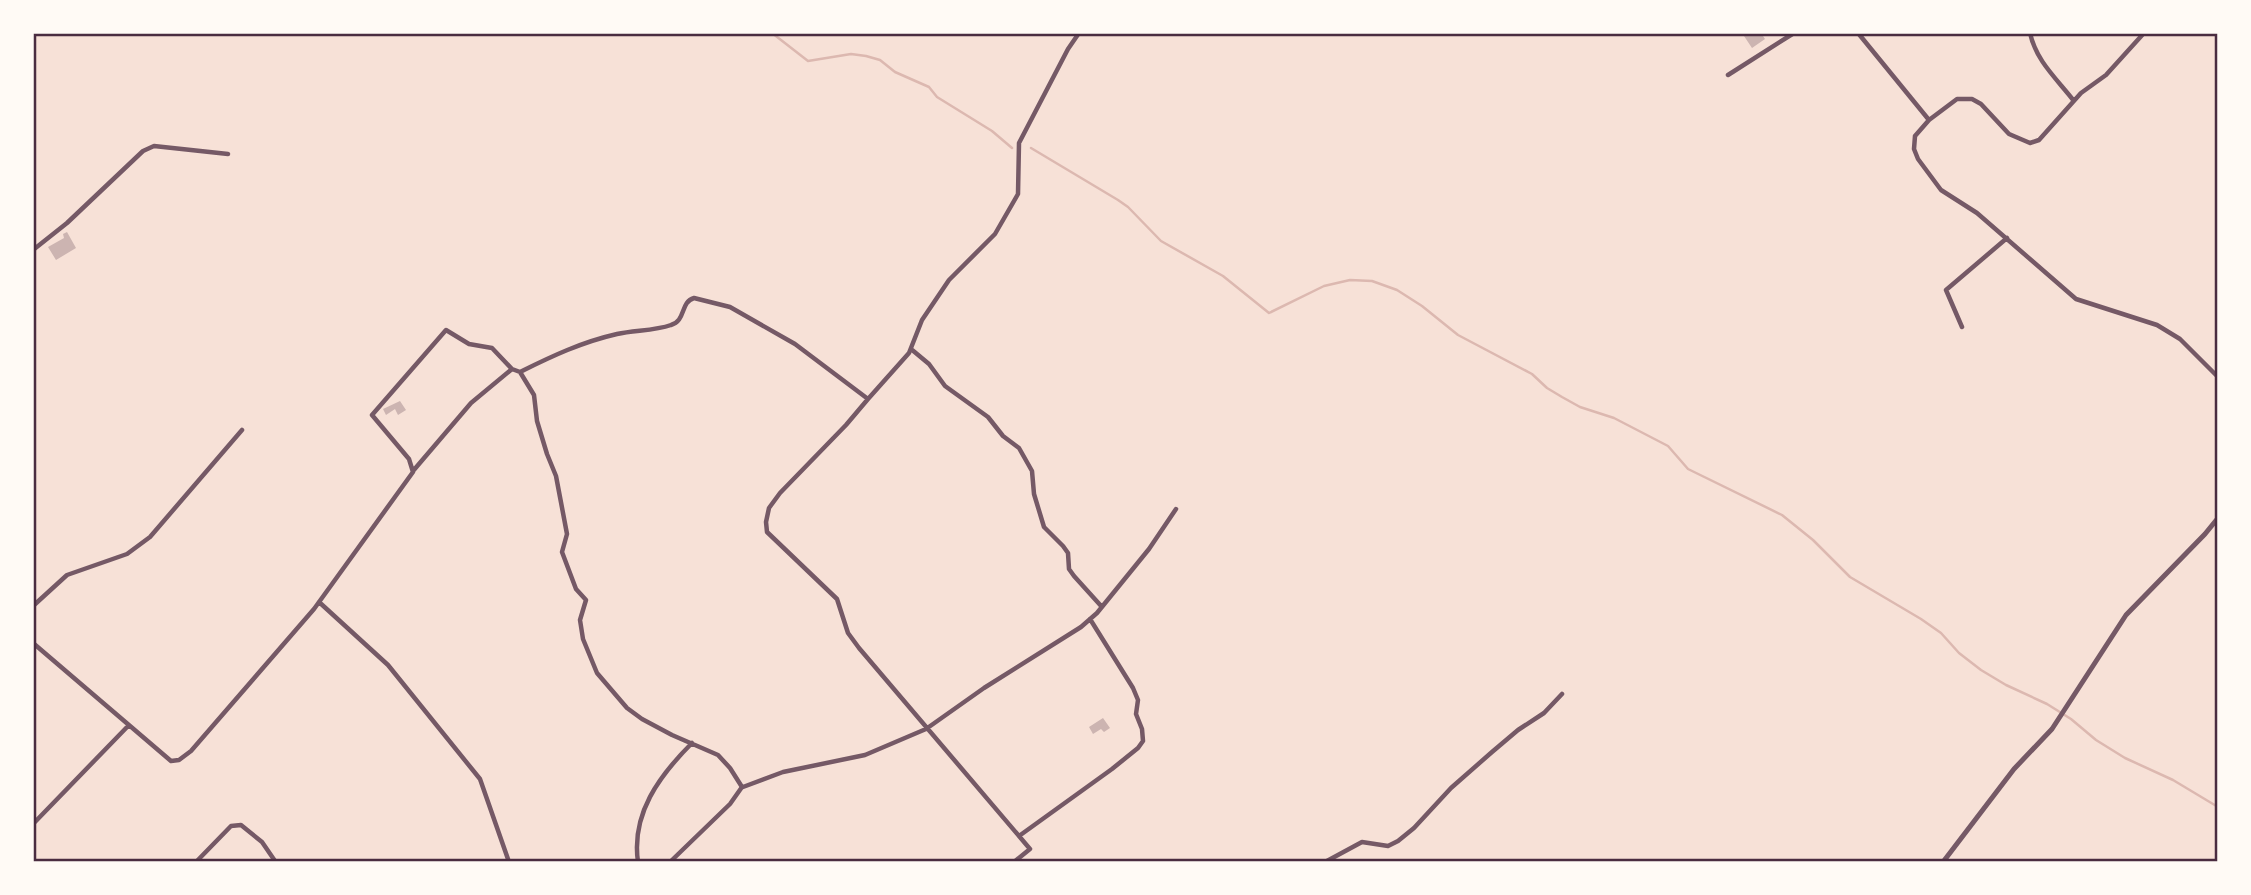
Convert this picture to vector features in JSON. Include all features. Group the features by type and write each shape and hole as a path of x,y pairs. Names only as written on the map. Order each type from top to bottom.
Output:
{"street":[{"path":"1014,862 1030,849 926,729 848,633 841,607 833,594 767,532 766,522 769,508 780,493 846,425 911,349 922,320 942,290 995,234 1018,194 1019,143 1079,33"},
{"path":"1728,75 1794,33"},
{"path":"1858,33 1929,120"},
{"path":"2030,33 2033,47 2046,68 2074,101"},
{"path":"2144,33 2106,75 2074,101 2039,140 2030,144 2009,134 1981,104 1972,99 1957,99 1929,120 1915,136 1914,149 1918,159 1941,190 1977,213 2076,299 2157,325 2180,339 2218,377"},
{"path":"33,250 67,223 143,151 154,146 228,154"},
{"path":"1962,327 1946,290 2007,238"},
{"path":"520,372 571,347 618,334 674,325 682,316 685,304 694,298 730,307 795,344 868,399"},
{"path":"413,472 409,459 372,415 446,330 469,344 492,348 512,369 520,372 534,395 537,421 556,477 566,534 562,552 576,589 586,600 580,620 583,639 597,673 627,708 642,719 672,736 718,755 742,788"},
{"path":"911,349 929,364 945,386 988,417 1003,436 1019,448 1032,471 1034,494 1044,527 1068,553 1069,569 1074,576 1102,607"},
{"path":"33,643 171,761 179,760 191,751 319,602 413,472 471,402 512,369"},
{"path":"33,606 67,575 127,554 150,537 242,430"},
{"path":"670,862 730,804 742,788 783,772 865,755 926,729 1090,619 1149,549 1176,509"},
{"path":"1942,862 2014,769 2052,729 2126,615 2218,518"},
{"path":"319,602 388,665 480,779 509,862"},
{"path":"1019,836 1112,769 1143,741 1136,714 1138,700 1133,688 1090,619"},
{"path":"1325,862 1362,842 1388,846 1398,841 1414,828 1451,788 1518,730 1544,713 1562,694"},
{"path":"33,824 129,725"},
{"path":"638,862 636,840 640,814 658,782 692,744"},
{"path":"196,862 231,825 241,825 261,842 275,861 283,862"}],"building":[{"path":"1742,33 1761,33 1765,39 1752,48"},
{"path":"67,232 76,248 56,260 48,247 64,238 63,234"},
{"path":"400,401 406,410 398,415 395,409 386,415 383,409"},
{"path":"1103,718 1110,728 1093,734 1089,727"}],"waterway":[{"path":"772,33 808,61 851,54 880,60 895,72 929,87 937,97 992,131 1012,148"},
{"path":"1031,148 1118,200 1161,241 1223,276 1269,313 1324,286 1350,280 1372,281 1397,290 1458,335 1532,374 1562,397 1580,407 1614,418 1668,446 1688,469 1782,515 1813,540 1850,577 1941,633 1959,653 1981,670 2047,704 2125,758 2173,780 2218,807"}]}
